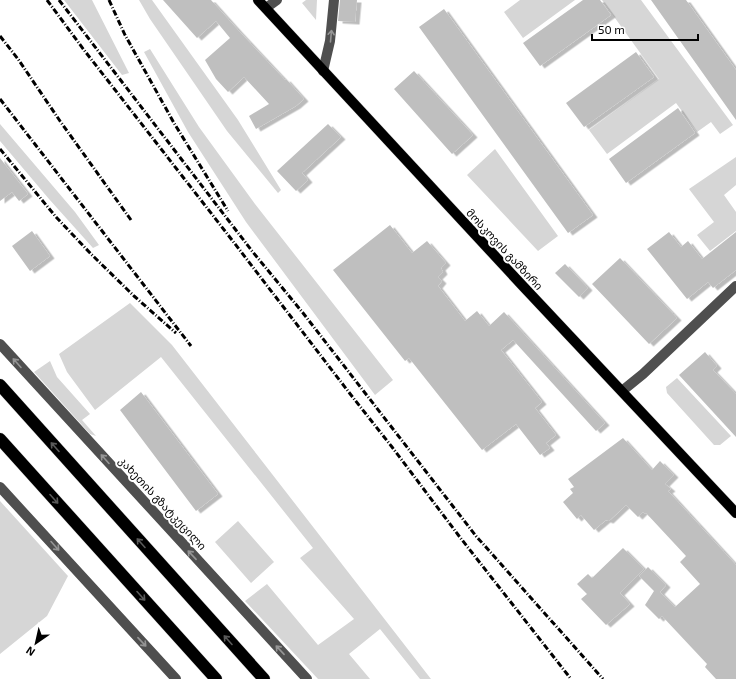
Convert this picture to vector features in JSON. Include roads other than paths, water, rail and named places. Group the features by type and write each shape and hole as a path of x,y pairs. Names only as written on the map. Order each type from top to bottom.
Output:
{"highway":[{"path":"0,385 264,679"},
{"path":"0,439 216,679"}],"main road":[{"name":"მოსკოვის გამზირი","path":"258,0 520,283 736,513"}],"street":[{"path":"266,8 277,0"},
{"path":"323,71 330,41 334,0"},
{"path":"622,392 736,286"},
{"name":"კახეთის გზატკეცილი","path":"0,344 307,679"},
{"path":"0,487 176,679"}],"railway":[{"path":"47,0 459,536 571,679"},
{"path":"59,0 252,251 303,313 476,536 603,679"},
{"path":"109,0 125,35 174,123 228,211"},
{"path":"0,36 18,59 60,121 131,220"},
{"path":"0,99 191,346"},
{"path":"0,149 56,217 91,254 134,296 176,333"}]}
